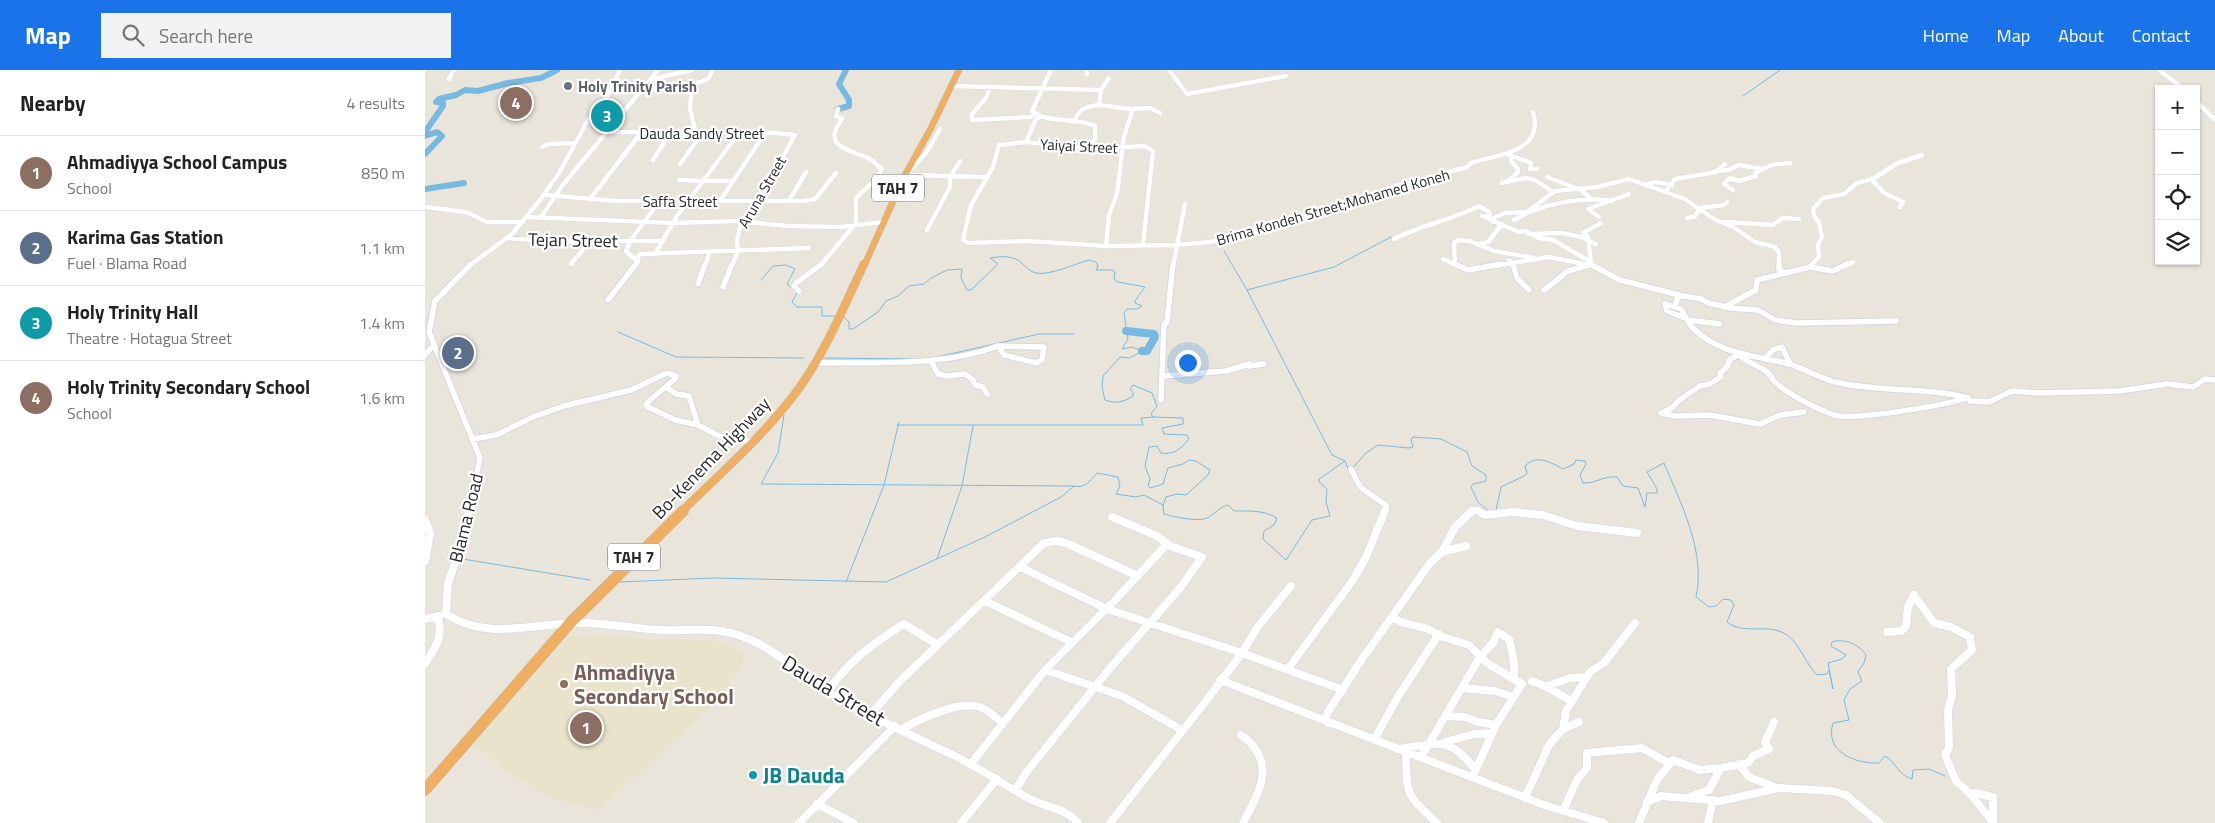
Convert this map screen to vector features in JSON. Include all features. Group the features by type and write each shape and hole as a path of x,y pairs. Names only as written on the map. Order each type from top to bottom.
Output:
{"highway":[{"name":"Bo-Kenema Highway","path":"425,790 570,623 754,442 795,394 815,363 836,322 872,250 883,222 959,70"}],"street":[{"path":"449,79 454,70"},
{"path":"507,238 545,195 588,120 607,97 620,70"},
{"path":"541,217 556,195 658,70"},
{"path":"652,78 692,70"},
{"path":"640,92 706,80 712,70"},
{"path":"1036,117 1032,111 1051,70"},
{"path":"1169,70 1187,94 1286,76"},
{"path":"2159,70 2179,85"},
{"path":"1099,105 1101,90 1109,78"},
{"path":"680,164 698,139 697,133 692,127 689,95 692,84"},
{"path":"951,86 1101,90"},
{"path":"991,86 986,98 976,108 971,119 975,121 1036,117 1085,121 1095,126 1097,130 1093,143 1087,148"},
{"path":"1074,121 1076,115 1083,108 1090,105 1133,109 1150,108 1160,112"},
{"path":"2200,105 2215,120"},
{"path":"1106,246 1109,215 1117,194 1121,149 1127,123 1133,109"},
{"path":"799,291 794,286 798,281 818,268 844,242 848,231 855,225 859,206 856,198 873,184 874,178 882,169 868,158 848,153 843,149 835,138 835,130 842,119 836,116 838,110"},
{"name":"Brima Kondeh Street;Mohamed Koneh","path":"999,145 993,167 971,205 964,232 965,242 1027,240 1106,246 1175,245 1210,242 1292,221 1399,185 1429,181 1445,173 1467,167 1471,163 1524,147 1536,127 1533,112"},
{"path":"1026,142 1036,117"},
{"path":"907,176 930,151 940,129"},
{"name":"Dauda Sandy Street","path":"608,132 765,133 795,135"},
{"path":"590,199 641,133"},
{"path":"653,160 670,133"},
{"path":"720,201 732,180 765,133"},
{"path":"655,254 672,223 738,134"},
{"name":"Aruna Street","path":"723,287 738,251 737,241 741,222 795,135"},
{"name":"Yaiyai Street","path":"999,145 1026,142 1040,145 1087,148 1121,149 1144,146 1153,151 1143,245"},
{"path":"542,147 549,144 575,143"},
{"path":"1505,154 1531,164 1530,169 1537,169"},
{"path":"1811,267 1819,257 1818,245 1822,237 1819,222 1814,216 1813,209 1823,198 1844,194 1857,183 1871,179 1896,164 1922,155"},
{"path":"1511,157 1511,161 1518,169 1518,172 1504,183 1527,177 1537,180 1552,192"},
{"path":"927,230 950,187 950,177 957,168 959,161"},
{"path":"1665,192 1675,179 1729,170 1738,165 1763,169 1790,163"},
{"path":"1718,171 1725,164"},
{"path":"1733,190 1724,184 1730,178 1739,181 1752,178 1763,169"},
{"path":"789,201 805,172"},
{"name":"Saffa Street","path":"545,195 659,202 789,201 815,199 836,173"},
{"path":"907,176 988,177"},
{"path":"1547,177 1595,200 1612,201"},
{"path":"1515,220 1523,217 1552,192 1577,190 1587,186 1604,186 1629,179 1685,199 1755,242 1775,247 1779,253 1779,270 1787,273"},
{"path":"1871,179 1884,193 1903,202 1900,208"},
{"path":"679,180 732,180"},
{"path":"1644,185 1655,182 1672,185"},
{"path":"1599,217 1588,209 1629,194"},
{"path":"1489,217 1505,213 1527,212 1590,198"},
{"path":"630,241 659,202"},
{"path":"1687,218 1693,217 1699,209 1724,205 1727,202"},
{"path":"1161,400 1164,325 1167,322 1168,289 1175,245 1185,204"},
{"path":"1394,239 1435,222 1465,214 1479,206 1486,208 1489,217 1501,224 1539,238 1553,240 1620,280 1667,293 1673,292 1726,306 1758,310 1775,320 1796,324 1896,321"},
{"path":"425,207 468,213 487,222 523,222"},
{"path":"527,217 672,223 741,222 788,226 841,227 883,222"},
{"path":"1724,222 1765,222 1773,226 1782,218 1799,219"},
{"path":"1528,234 1538,231 1547,234 1583,232 1601,223"},
{"path":"1477,245 1488,242 1501,224"},
{"path":"1583,232 1588,237 1592,264"},
{"path":"1565,234 1580,237 1596,244"},
{"name":"Tejan Street","path":"507,238 545,241 630,241 626,251 638,262"},
{"name":"Blama Road","path":"446,614 446,594 462,543 480,458 434,345 427,333 435,301 476,259 494,249 507,238"},
{"path":"571,264 591,240"},
{"path":"630,241 661,241"},
{"path":"1538,259 1504,253 1470,241 1455,242 1456,266 1468,270 1510,262 1538,259 1549,257 1592,264"},
{"name":"Tejan Street","path":"638,262 638,256 641,254 809,248"},
{"path":"698,284 710,252"},
{"path":"1504,253 1517,272 1517,278 1529,290"},
{"path":"608,300 638,262"},
{"path":"1726,306 1751,295 1756,290 1757,280 1811,267 1833,271 1853,262"},
{"path":"1545,290 1550,284 1555,283 1558,277 1568,271 1592,264"},
{"path":"1675,306 1678,297 1683,296"},
{"path":"1720,324 1708,324 1686,319 1667,311 1665,304 1669,303 1681,309 1686,319 1693,328 1714,345 1739,355 1767,372 1775,382 1797,397 1836,416 1867,415 1949,404 1967,398 1928,391 1885,390 1839,383 1827,380 1790,364 1739,355 1730,359 1727,367 1720,373 1721,377 1710,384 1700,386 1697,391 1675,401 1672,408 1659,413 1678,417 1705,415 1760,424 1772,420 1776,416 1804,412"},
{"path":"425,355 434,345"},
{"path":"815,363 931,361 952,356 974,355 998,346 1044,347 1044,352 1042,360 1036,363 1004,355 998,346"},
{"path":"1765,359 1773,350 1782,347 1790,364"},
{"path":"931,361 938,374 946,376 965,374 973,380 975,385 983,387 987,394"},
{"path":"1163,376 1226,371 1249,364 1249,366 1264,364"},
{"path":"473,439 483,439 496,435 534,417 587,400 645,386 655,377 663,374 676,376 649,401 646,405 648,407 675,420 698,425 725,438 739,438 754,442"},
{"path":"1970,401 1989,402 2012,391 2039,393 2119,390 2167,384 2193,387 2205,379 2215,380"},
{"path":"666,387 668,391 679,396 689,396 698,425"},
{"path":"1288,669 1353,580 1366,557 1387,506 1360,487 1351,469"},
{"path":"1328,723 1325,719 1328,712 1353,671 1430,563 1442,552 1453,530 1475,508 1485,515 1512,512 1543,515 1577,526 1637,533"},
{"path":"1016,790 1025,774 1095,686 1185,582 1202,557 1167,544 1157,536 1113,517"},
{"path":"425,520 430,533 425,561"},
{"path":"871,714 876,706 1020,567 1035,550 1048,542 1066,543 1137,576"},
{"path":"971,764 1001,723 1045,670 1071,642 1107,609 1167,544"},
{"path":"1442,552 1466,546"},
{"path":"1020,567 1107,609 1242,653 1343,690"},
{"path":"1110,823 1138,784 1242,653 1257,628 1291,586"},
{"path":"1887,632 1902,631 1906,626 1908,607 1914,595 1934,623 1951,627 1970,637 1972,650 1950,673 1952,694 1948,710 1949,748 1945,755 1956,781 1970,794 1993,822"},
{"path":"985,601 1071,642"},
{"path":"425,619 446,614 458,623 484,629 553,626 570,623"},
{"path":"425,664 441,636 441,624 437,616"},
{"path":"1392,617 1401,622 1428,629 1469,645 1480,657 1522,684 1496,725 1474,772"},
{"name":"Dauda Street","path":"570,623 663,630 709,629 739,634 768,649 829,692 971,764 1032,800 1068,812 1078,823"},
{"path":"1563,729 1566,711 1590,672 1605,663 1635,623"},
{"path":"829,692 831,684 848,667 904,624 938,645"},
{"path":"1421,757 1480,657 1493,643 1497,632 1510,640 1511,655 1516,670 1513,678"},
{"path":"1374,740 1399,695 1439,634"},
{"path":"1045,670 1095,686 1141,704 1182,730"},
{"path":"1548,686 1557,684 1567,678 1587,677"},
{"path":"1220,680 1397,749 1474,772 1525,798 1563,811 1575,819 1585,816 1604,823"},
{"path":"1532,681 1548,686 1554,692 1572,701"},
{"path":"1462,688 1495,691 1513,697"},
{"path":"799,823 898,728 931,715 976,706 991,712 1001,723"},
{"path":"1445,716 1465,717 1477,722 1496,725"},
{"path":"1525,798 1549,745 1563,729 1579,722"},
{"path":"1639,823 1647,802 1669,763 1673,760 1700,770 1748,763 1753,756 1769,749 1765,742 1774,722"},
{"path":"1397,749 1465,738 1477,732 1492,733"},
{"path":"1241,735 1255,745 1262,754 1263,762 1260,788 1243,823"},
{"path":"1445,742 1458,749 1474,772"},
{"path":"1563,811 1577,780 1587,768 1587,753 1597,751 1628,752 1642,748 1669,763"},
{"path":"1406,752 1407,788 1412,799 1437,823"},
{"path":"1739,764 1749,777 1779,788 1832,791 1846,795 1880,823"},
{"path":"1686,798 1709,790 1721,768"},
{"path":"961,823 997,779"},
{"path":"1647,802 1661,796 1732,800 1779,788"},
{"path":"1970,794 1976,792 1993,797 1993,822"},
{"path":"1708,823 1713,800"},
{"path":"817,804 854,823"}],"shaded area":[{"path":"568,635 722,642 745,653 742,666 711,707 598,810 548,797 503,768 483,750 468,749 525,679"}],"waterway":[{"path":"425,132 443,106 443,103 436,102 439,99 456,95 465,90 478,91 508,83 541,78 557,70"},
{"path":"838,109 849,106 849,100 839,84 846,70"},
{"path":"1743,96 1780,70"},
{"path":"425,136 437,132 442,136 425,154"},
{"path":"425,189 464,183"},
{"path":"1247,290 1334,267 1391,237"},
{"path":"1224,251 1247,290"},
{"path":"843,316 849,322 849,329 853,329 878,312 886,301 898,296 909,286 924,284 947,270 962,269 961,278 967,290 971,290 998,264 990,258 1012,258 1036,273 1048,273 1089,260 1096,262 1098,266 1096,270 1112,270 1115,272 1114,279 1118,282 1145,287 1135,301 1135,303 1142,306 1137,309 1127,309 1124,313 1128,339 1122,349 1132,347 1142,351 1130,358 1120,357 1103,376 1102,387 1105,400 1116,402 1130,398 1133,396 1133,392 1130,389 1133,385 1152,393 1157,406 1151,414 1153,417"},
{"path":"761,280 773,266 786,265 795,269 787,284 793,289"},
{"path":"1247,290 1332,455 1345,461"},
{"path":"797,293 792,302 797,307 822,307 822,316 836,316"},
{"path":"1126,331 1154,334 1155,337 1147,351 1142,351"},
{"path":"618,332 676,357 803,358"},
{"path":"937,357 1039,334 1074,334"},
{"path":"822,358 916,359"},
{"path":"784,415 778,453 761,484 884,485"},
{"path":"898,425 1143,425 1141,418 1153,417"},
{"path":"1153,417 1183,418 1183,424 1162,428 1164,434 1187,435 1189,439 1180,448 1170,453 1161,453 1157,446 1149,447 1145,466 1150,479 1148,486 1150,488 1163,484 1168,468 1183,464 1189,460 1196,461 1210,470 1208,475 1186,495 1177,494 1166,497 1163,506 1164,514 1204,519 1228,505 1234,511 1272,515 1277,518 1274,525 1264,531 1263,539 1286,560 1312,520 1330,516 1326,502 1327,489 1319,482 1319,479 1345,461"},
{"path":"884,485 898,425"},
{"path":"962,485 973,426"},
{"path":"1352,469 1366,453 1378,445 1409,448 1413,447 1411,440 1413,437 1441,439 1467,452 1472,466 1486,475 1486,481 1473,484 1471,487 1478,502 1490,512"},
{"path":"1496,510 1501,487 1524,476 1527,473 1525,466 1534,460 1544,460 1563,469 1574,464 1576,460 1585,461 1586,464 1580,475 1583,483 1608,477 1617,477 1623,486 1638,488 1645,507 1647,493 1657,493 1657,489 1647,472 1664,463 1690,528 1695,546 1698,563 1696,597 1709,607 1716,606 1723,599 1731,600 1734,605 1727,622 1734,626 1749,629 1772,629 1787,635 1792,639 1817,675 1827,674 1829,670 1833,689 1828,663 1842,659 1846,655 1831,646 1832,642 1846,641 1859,648 1866,655 1864,663 1858,672 1862,681 1850,689 1844,700 1849,720 1833,723 1831,733 1833,742 1844,755 1852,759 1879,763 1885,756 1903,775 1912,779 1913,770 1929,769 1945,776"},
{"path":"1345,461 1349,471"},
{"path":"937,559 985,537 1061,497 1074,486 1085,485 1097,473 1118,477 1120,486 1116,494 1136,497 1144,495 1163,505"},
{"path":"846,581 884,485"},
{"path":"884,485 962,485"},
{"path":"937,559 962,485"},
{"path":"962,485 1073,486"},
{"path":"463,559 590,580"},
{"path":"846,581 886,582 937,559"},
{"path":"620,582 713,578 846,581"}],"place":[{"name":"Holy Trinity Parish","path":"568,86"},
{"name":"Holy Trinity Secondary School","path":"516,103"},
{"name":"Holy Trinity Hall","path":"607,116"},
{"name":"Karima Gas Station","path":"458,353"},
{"name":"Ahmadiyya Secondary School","path":"564,684"},
{"name":"Ahmadiyya School Campus","path":"586,728"},
{"name":"JB Dauda","path":"753,775"}]}
